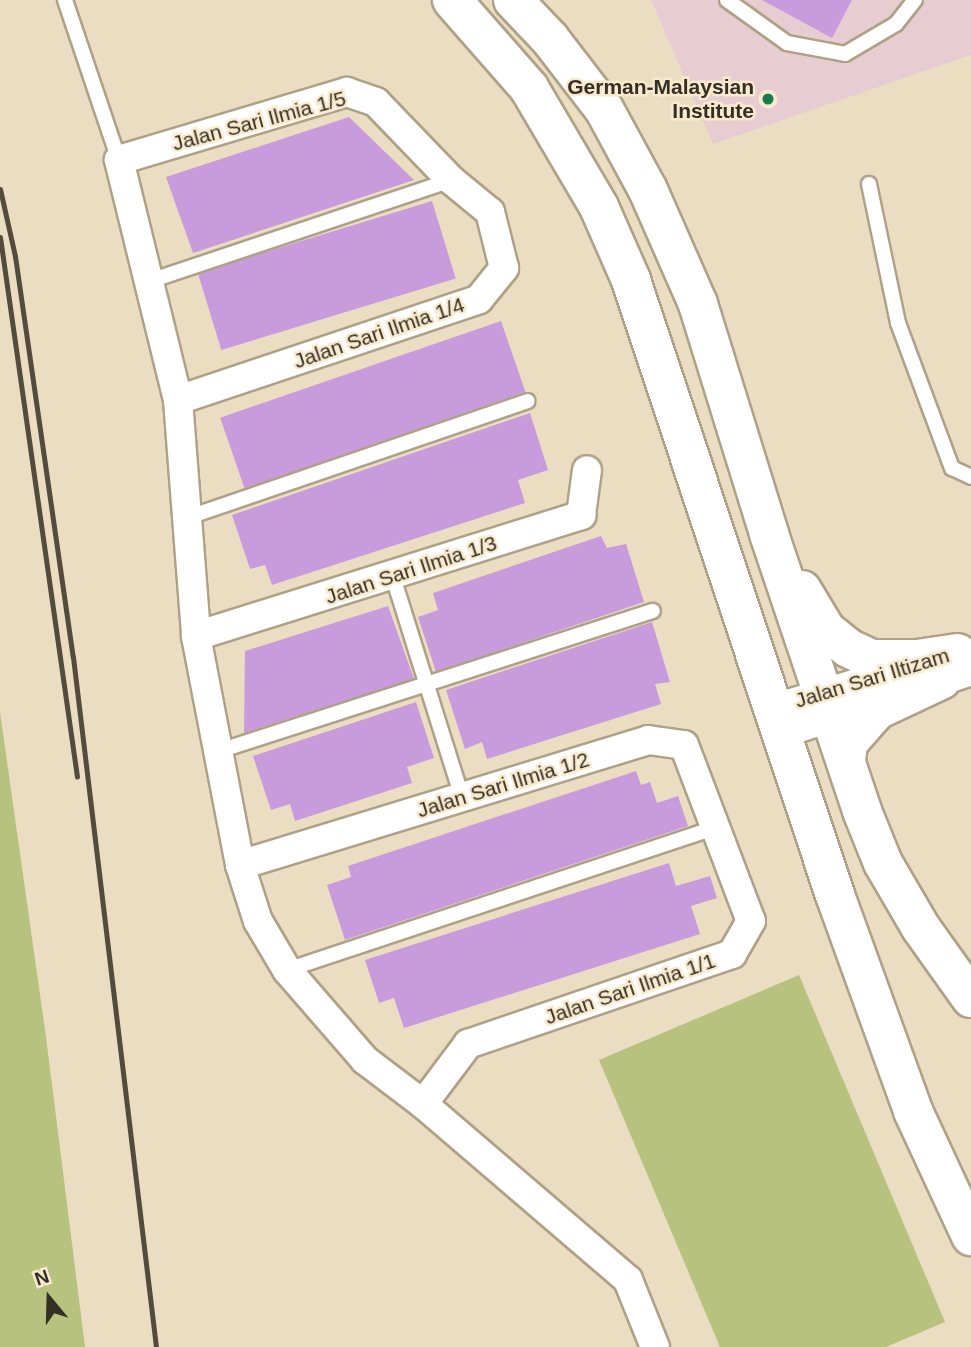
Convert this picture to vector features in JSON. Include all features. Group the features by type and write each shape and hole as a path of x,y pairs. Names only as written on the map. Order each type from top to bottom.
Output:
{"street":[{"path":"452,0 529,88 599,207 631,281 777,722 913,1111 971,1236"},
{"path":"513,0 550,38 604,109 648,190 698,304 825,705 883,863 921,928 971,998"},
{"name":"Jalan Sari Ilmia 1/5","path":"119,160 347,92 376,102 451,180"},
{"path":"119,160 178,400 196,636 216,752 240,865 258,921 287,970 365,1060 423,1104 628,1280 654,1347"},
{"name":"Jalan Sari Ilmia 1/4","path":"178,400 479,299 504,268 490,212 451,180"},
{"name":"Jalan Sari Ilmia 1/3","path":"196,636 393,577 581,515 587,470"},
{"path":"769,534 826,630 848,648 872,659 960,663"},
{"path":"846,760 848,743 877,710 960,663"},
{"name":"Jalan Sari Iltizam","path":"777,722 960,663"},
{"name":"Jalan Sari Ilmia 1/2","path":"240,865 648,740 684,745 717,827"},
{"name":"Jalan Sari Ilmia 1/1","path":"423,1104 468,1044 732,954 751,921 717,827"}],"lane":[{"path":"65,0 119,160"},
{"path":"727,0 787,43 845,54 896,24 915,0"},
{"path":"150,281 451,180"},
{"path":"869,184 898,323 952,468 971,477"},
{"path":"186,518 528,401"},
{"path":"393,577 429,683 462,797"},
{"path":"216,752 653,611"},
{"path":"287,970 717,827"}],"shaded area":[{"name":"German-Malaysian Institute","path":"651,0 971,0 971,55 713,144"}],"green space":[{"path":"0,712 46,1037 85,1347 0,1347"},
{"path":"799,975 945,1322 886,1347 720,1347 599,1060"}],"building":[{"path":"762,0 852,0 832,38"},
{"path":"349,117 414,180 193,253 166,177"},
{"path":"432,201 456,278 221,350 198,273"},
{"path":"501,321 525,392 245,489 220,418"},
{"path":"530,413 548,470 518,480 525,503 272,585 265,565 250,569 232,515"},
{"path":"601,536 607,548 626,544 644,602 436,672 418,617 438,610 433,593"},
{"path":"388,606 414,679 244,733 245,651"},
{"path":"652,622 670,682 655,684 661,704 487,759 482,742 465,749 446,690"},
{"path":"416,702 434,758 407,767 412,783 295,821 290,804 271,810 253,756"},
{"path":"636,771 641,785 650,782 657,803 678,796 688,826 345,940 327,885 351,877 348,866"},
{"path":"669,863 676,886 710,876 717,898 691,906 700,934 404,1028 394,998 379,1003 365,960"}],"railway":[{"path":"0,189 15,256 73,657 156,1347"},
{"path":"0,237 77,777"}],"place":[{"name":"German-Malaysian Institute","path":"768,99"}]}
